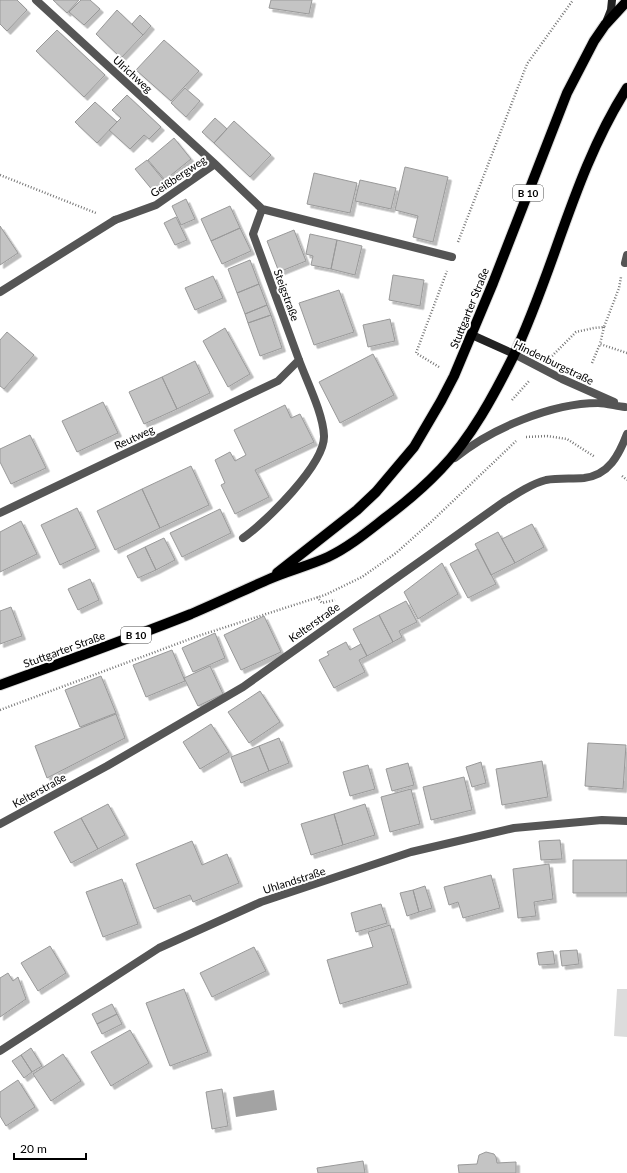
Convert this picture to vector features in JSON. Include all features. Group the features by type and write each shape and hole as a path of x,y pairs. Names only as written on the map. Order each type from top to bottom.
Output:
{"main road":[{"name":"Stuttgarter Straße","path":"269,579 336,527 376,492 414,447 454,376 472,335 567,93 594,41 605,25 627,1"},
{"name":"Stuttgarter Straße","path":"0,685 191,614 269,579 328,557 365,534 407,501 442,468 464,441 493,398 530,318 568,213 589,163 612,114 627,88"}],"street":[{"name":"Ulrichweg","path":"36,0 215,164"},
{"path":"605,25 611,10 612,0"},
{"name":"Geißbergweg","path":"0,292 115,220 156,205 215,164 262,209 452,257"},
{"name":"Steigstraße","path":"243,538 284,502 317,460 324,437 319,413 253,234 262,209"},
{"path":"624,263 627,255"},
{"name":"Hindenburgstraße","path":"472,335 626,408"},
{"name":"Reutweg","path":"0,513 278,382 299,360"},
{"path":"442,468 464,450 490,435 536,414 574,404 599,403 626,408"},
{"name":"Kelterstraße","path":"0,824 107,766 243,687 502,503 522,491 546,480 585,478 599,473 616,459 627,434"},
{"name":"Uhlandstraße","path":"0,1051 159,948 261,902 411,852 514,828 602,820 627,821"}],"path":[{"path":"454,376 416,353 527,64 573,0"},
{"path":"0,175 115,220"},
{"path":"592,363 619,288 624,263"},
{"path":"540,368 576,332 604,327"},
{"path":"600,344 627,353"}],"shaded area":[{"path":"617,989 627,989 627,1037 614,1036"},
{"path":"274,1090 277,1110 236,1117 233,1097"}],"building":[{"path":"0,0 17,0 27,10 7,31 0,24"},
{"path":"53,0 79,0 67,13"},
{"path":"81,0 90,0 100,9 84,25 69,12"},
{"path":"271,0 312,0 309,14 269,8"},
{"path":"117,10 143,35 121,58 96,34"},
{"path":"140,15 151,26 143,35 132,24"},
{"path":"57,30 105,75 84,97 36,51"},
{"path":"164,40 199,71 171,101 136,70"},
{"path":"185,88 200,101 186,117 171,103"},
{"path":"127,95 161,127 149,139 144,135 130,149 109,130 121,118 112,110"},
{"path":"95,102 117,122 97,143 75,122"},
{"path":"215,118 227,129 214,143 202,132"},
{"path":"234,121 271,155 250,177 214,143"},
{"path":"174,138 191,159 165,180 148,160"},
{"path":"147,160 166,183 154,192 135,169"},
{"path":"405,167 448,177 433,242 413,237 418,216 395,210"},
{"path":"314,173 357,183 350,213 307,204"},
{"path":"360,180 396,188 391,209 355,201"},
{"path":"186,199 195,219 181,225 172,206"},
{"path":"230,206 240,228 211,241 201,219"},
{"path":"176,217 187,240 175,245 164,223"},
{"path":"0,226 18,253 0,265"},
{"path":"240,228 251,251 222,264 211,241"},
{"path":"294,230 306,261 279,272 267,241"},
{"path":"310,234 337,240 331,269 311,265 313,256 306,254"},
{"path":"337,240 362,246 355,275 331,269"},
{"path":"250,260 259,284 237,293 228,269"},
{"path":"393,275 424,280 420,306 389,300"},
{"path":"213,276 223,298 195,310 185,288"},
{"path":"259,284 267,305 245,314 237,293"},
{"path":"339,290 354,332 314,345 299,303"},
{"path":"267,305 271,315 248,323 245,314"},
{"path":"271,315 282,348 260,356 248,323"},
{"path":"390,319 395,341 368,347 363,325"},
{"path":"225,328 250,374 228,387 203,341"},
{"path":"7,332 34,355 4,389 0,386 0,340"},
{"path":"373,354 394,395 340,423 319,382"},
{"path":"195,361 210,393 177,409 162,377"},
{"path":"162,377 177,409 144,424 129,392"},
{"path":"103,402 118,433 77,452 62,421"},
{"path":"285,405 291,418 300,414 314,442 255,470 269,497 235,514 221,485 225,483 215,460 230,452 235,461 246,455 234,430"},
{"path":"30,435 46,468 11,484 0,462 0,449"},
{"path":"191,466 209,505 160,528 142,489"},
{"path":"142,489 160,528 115,550 97,511"},
{"path":"77,508 96,548 60,565 41,525"},
{"path":"220,509 231,533 182,557 170,533"},
{"path":"21,521 37,554 0,572 0,532"},
{"path":"532,524 544,547 515,563 502,539"},
{"path":"498,532 515,563 491,575 475,544"},
{"path":"164,538 175,560 156,570 145,547"},
{"path":"145,547 156,570 138,578 127,556"},
{"path":"478,549 496,584 468,598 450,564"},
{"path":"442,563 458,594 418,619 404,592"},
{"path":"90,579 99,600 78,610 68,589"},
{"path":"406,601 417,622 399,631 402,637 393,642 379,615"},
{"path":"11,607 22,636 0,644 0,611"},
{"path":"379,615 393,642 367,656 353,629"},
{"path":"264,616 281,652 241,670 224,635"},
{"path":"215,633 225,658 193,672 182,648"},
{"path":"346,642 350,650 361,644 367,656 359,660 365,672 334,688 319,660 329,655 327,652"},
{"path":"172,650 185,681 146,697 133,665"},
{"path":"210,666 223,694 198,706 184,678"},
{"path":"101,676 116,713 80,727 65,690"},
{"path":"260,691 280,722 249,743 228,712"},
{"path":"116,714 125,738 47,778 35,746"},
{"path":"211,724 229,752 200,769 183,742"},
{"path":"279,738 289,763 269,771 259,746"},
{"path":"588,743 626,745 623,789 585,786"},
{"path":"259,746 269,771 241,783 231,757"},
{"path":"542,761 548,797 502,805 496,769"},
{"path":"481,762 486,783 472,787 466,767"},
{"path":"408,763 414,785 392,791 386,769"},
{"path":"368,765 375,789 350,796 343,772"},
{"path":"464,777 472,810 431,820 423,787"},
{"path":"411,789 420,824 390,832 381,797"},
{"path":"108,804 125,835 98,849 81,818"},
{"path":"365,804 375,835 343,845 334,814"},
{"path":"334,814 343,845 311,855 301,824"},
{"path":"81,818 98,849 71,863 54,832"},
{"path":"560,840 562,859 541,860 539,841"},
{"path":"192,841 202,865 227,854 239,883 193,902 190,895 154,909 136,864"},
{"path":"573,860 627,860 627,893 573,893"},
{"path":"549,864 553,899 534,902 536,916 518,918 513,869"},
{"path":"491,875 500,908 463,918 458,902 449,905 444,887"},
{"path":"122,879 138,924 103,937 86,892"},
{"path":"425,886 432,908 419,912 413,890"},
{"path":"413,890 419,912 407,916 400,893"},
{"path":"381,904 387,923 356,932 351,913"},
{"path":"390,925 408,984 340,1004 327,960 373,947 368,932"},
{"path":"50,946 66,973 38,991 21,963"},
{"path":"254,947 266,971 212,997 200,973"},
{"path":"577,950 579,964 562,966 560,951"},
{"path":"553,951 555,964 539,965 537,953"},
{"path":"8,973 13,981 18,977 26,999 0,1017 0,978"},
{"path":"184,989 208,1052 170,1066 146,1003"},
{"path":"112,1004 117,1014 97,1024 92,1014"},
{"path":"117,1014 122,1024 102,1034 97,1024"},
{"path":"130,1030 149,1063 111,1086 91,1052"},
{"path":"31,1048 42,1066 32,1072 21,1055"},
{"path":"63,1054 81,1081 51,1101 33,1074"},
{"path":"21,1055 32,1072 24,1078 12,1061"},
{"path":"18,1080 35,1107 6,1126 0,1116 0,1092"},
{"path":"222,1089 228,1126 212,1129 206,1092"},
{"path":"486,1152 494,1154 497,1163 516,1162 516,1173 459,1173 458,1165 477,1164 479,1155"},
{"path":"363,1161 365,1173 318,1173 317,1168"}]}
